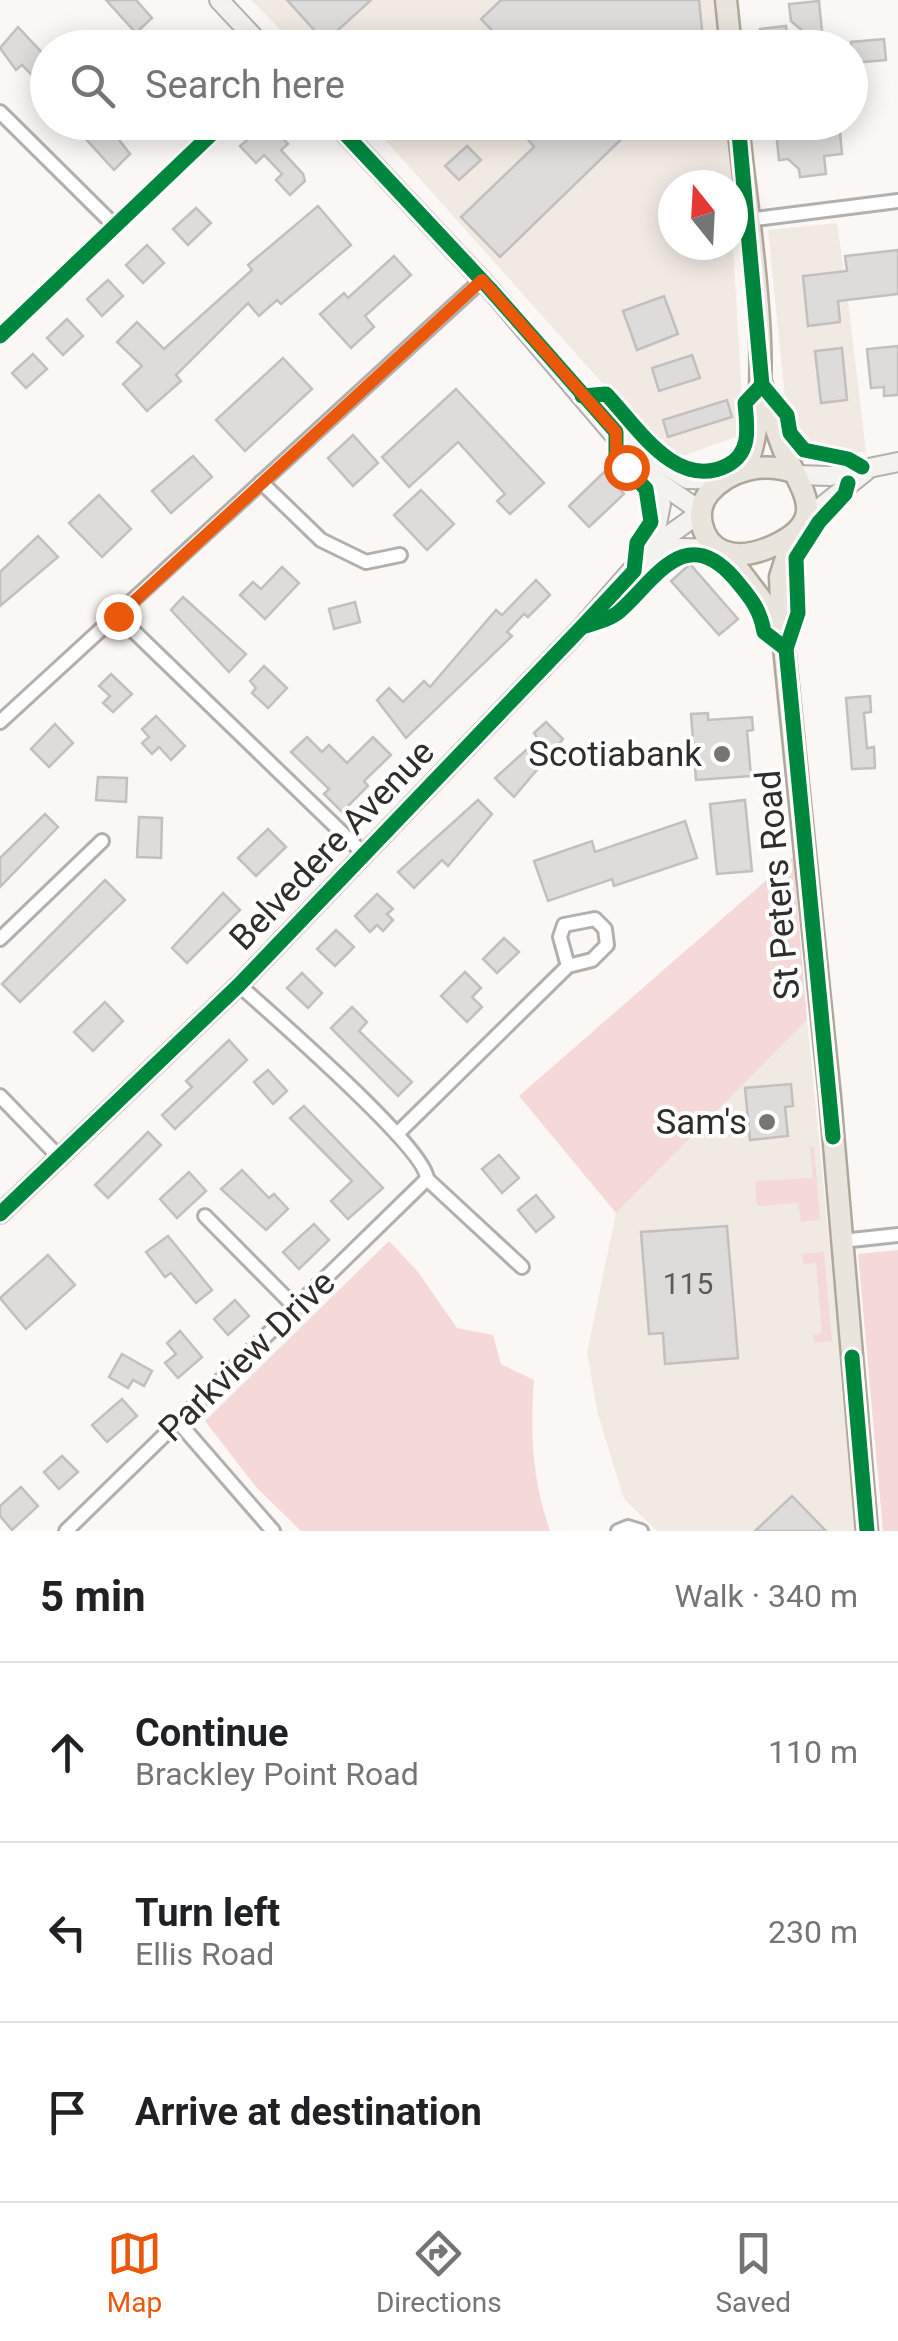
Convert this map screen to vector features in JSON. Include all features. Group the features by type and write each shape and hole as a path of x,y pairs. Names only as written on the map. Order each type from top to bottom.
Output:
{"main road":[{"path":"219,0 247,30"},
{"path":"726,0 729,30"},
{"path":"351,140 482,280 620,437 647,474 662,515 647,554"},
{"path":"740,140 742,170"},
{"path":"745,470 756,440 762,385 748,231"},
{"path":"762,385 806,495 799,527"},
{"path":"620,437 687,479 723,480"},
{"path":"782,628 707,537 700,512 706,496 723,480 745,470 779,467 795,473 830,476 898,462"},
{"path":"722,551 752,553 799,527 836,491 874,466"},
{"path":"647,474 700,512"},
{"name":"Belvedere Avenue","path":"0,1214 239,985 647,554 700,512"},
{"name":"St Peters Road","path":"799,527 780,577 782,628 867,1531"},
{"name":"Belvedere Avenue","path":"647,554 680,548 722,551"}],"street":[{"path":"0,112 115,226"},
{"path":"0,336 205,140"},
{"path":"748,220 898,201"},
{"path":"0,722 482,280"},
{"path":"261,482 322,540 366,562 400,555"},
{"path":"118,616 364,854"},
{"path":"0,939 102,841"},
{"path":"397,1134 568,966"},
{"path":"239,985 397,1134 425,1165 428,1179 522,1267"},
{"path":"0,1096 59,1157"},
{"name":"Parkview Drive","path":"66,1531 428,1179"},
{"path":"206,1216 296,1308"},
{"path":"842,1241 898,1235"},
{"path":"180,1424 273,1531"},
{"path":"618,1531 641,1531"}],"shaded area":[{"path":"251,0 713,0 717,30 281,30"},
{"path":"385,140 729,140 730,170 658,170 658,260 734,260 744,434 671,460"},
{"path":"837,223 866,452 835,452 810,444 788,427 768,230"},
{"path":"793,857 807,1020 616,1213 519,1096"},
{"path":"807,1020 858,1531 657,1531 624,1499 598,1415 587,1353 616,1213"},
{"path":"810,1147 814,1147 820,1220 801,1222 798,1203 757,1206 755,1181 813,1178"},
{"path":"389,1241 418,1272 457,1328 493,1335 501,1364 534,1380 534,1456 550,1531 301,1531 256,1487 205,1421"},
{"path":"898,1250 898,1531 883,1531 858,1254"},
{"path":"824,1252 832,1341 814,1343 813,1335 822,1333 816,1263 803,1264 802,1254"}],"building":[{"path":"106,0 136,0 152,18 139,30 133,30"},
{"path":"287,0 371,0 338,30 314,30"},
{"path":"501,0 699,0 702,30 492,30 481,19"},
{"path":"819,1 822,30 802,30 791,21 789,4"},
{"path":"786,26 786,30 760,30"},
{"path":"18,27 30,40 30,73 22,65 16,70 0,48"},
{"path":"884,39 886,60 868,62 868,40"},
{"path":"87,140 119,140 130,154 114,170"},
{"path":"247,140 284,140 288,144 281,150 305,181 290,195 276,180 282,174 264,155 256,163 240,146"},
{"path":"528,140 620,140 500,257 461,217 534,147"},
{"path":"777,140 841,140 842,154 824,156 826,174 800,177 799,169 788,159 779,160"},
{"path":"467,146 481,160 459,180 445,166"},
{"path":"318,206 351,245 281,304 277,300 259,316 248,303 176,375 181,381 147,411 123,384 142,366 117,342 137,322 164,349 252,270 248,265"},
{"path":"196,208 211,223 188,245 173,229"},
{"path":"147,245 164,263 143,283 126,265"},
{"path":"898,250 898,294 838,301 840,322 808,326 803,276 847,271 845,256"},
{"path":"394,256 411,275 365,316 374,327 351,348 320,314 344,293 348,298"},
{"path":"108,280 123,296 102,316 87,299"},
{"path":"664,296 678,334 637,350 623,311"},
{"path":"67,319 83,336 63,355 47,338"},
{"path":"898,346 898,395 884,396 884,387 871,388 867,349"},
{"path":"842,348 847,400 821,403 815,351"},
{"path":"33,354 47,369 26,388 12,373"},
{"path":"692,355 700,378 659,391 652,368"},
{"path":"283,358 312,389 245,451 216,420"},
{"path":"456,389 544,483 510,514 497,501 505,494 458,442 409,487 382,457"},
{"path":"727,400 732,417 668,437 663,420"},
{"path":"353,435 378,463 353,486 328,458"},
{"path":"193,456 212,477 171,513 152,491"},
{"path":"604,472 624,494 589,527 569,506"},
{"path":"421,490 454,524 427,550 394,515"},
{"path":"99,495 131,529 102,557 69,523"},
{"path":"38,536 58,557 0,606 0,572"},
{"path":"690,564 738,619 719,635 671,581"},
{"path":"282,567 299,583 265,619 240,595 253,582 261,589"},
{"path":"536,580 550,595 528,617 524,614 507,632 512,636 406,738 377,700 389,688 403,702 424,681 430,687 496,610 502,615"},
{"path":"183,597 246,654 229,672 171,610"},
{"path":"355,602 360,622 334,629 329,609"},
{"path":"264,666 287,688 268,708 252,693 256,688 250,681"},
{"path":"111,674 132,694 113,712 103,703 110,696 99,686"},
{"path":"870,696 871,712 864,713 867,748 874,747 875,768 852,769 846,698"},
{"name":"Scotiabank","path":"708,713 708,720 752,717 753,730 747,731 751,776 696,780 691,714"},
{"path":"156,716 185,746 171,760 159,747 152,754 142,743 149,737 142,729"},
{"path":"546,722 563,739 514,797 495,778 533,744 537,737 534,733"},
{"path":"55,724 73,743 49,767 31,749"},
{"path":"307,737 322,752 329,745 347,763 373,737 391,755 364,781 368,786 342,812 324,794 329,789 291,752"},
{"path":"98,777 127,778 126,802 96,800"},
{"path":"478,800 492,814 448,866 442,860 414,888 398,872"},
{"path":"745,800 752,871 717,874 710,804"},
{"path":"45,814 58,827 0,887 0,858"},
{"path":"139,817 162,818 161,858 137,857"},
{"path":"685,821 697,858 614,886 612,879 548,901 534,861 592,841 595,852"},
{"path":"268,829 286,847 256,876 238,858"},
{"path":"105,880 125,900 20,1002 2,984"},
{"path":"223,893 240,910 187,963 172,948"},
{"path":"377,894 393,909 387,914 393,920 383,931 377,925 370,932 355,916"},
{"path":"336,930 354,947 335,966 317,949"},
{"path":"504,938 519,952 497,973 483,959"},
{"path":"465,972 481,988 472,997 482,1007 467,1022 441,996"},
{"path":"302,973 322,993 308,1008 287,988"},
{"path":"105,1002 123,1021 93,1051 74,1032"},
{"path":"352,1007 367,1022 359,1031 412,1082 398,1096 331,1028"},
{"path":"229,1040 247,1060 175,1129 162,1115 192,1087 186,1081"},
{"path":"268,1070 287,1091 273,1104 254,1082"},
{"name":"Sam's","path":"791,1084 793,1106 785,1107 788,1136 750,1140 745,1088"},
{"path":"304,1106 383,1188 348,1219 331,1201 352,1181 290,1118"},
{"path":"148,1132 161,1145 108,1198 95,1185"},
{"path":"499,1155 519,1178 502,1193 482,1169"},
{"path":"242,1170 269,1198 274,1194 288,1209 266,1230 221,1189"},
{"path":"189,1172 206,1191 177,1218 160,1199"},
{"path":"536,1195 554,1217 536,1232 518,1210"},
{"path":"314,1224 329,1240 299,1269 283,1252"},
{"path":"727,1226 738,1358 665,1364 663,1333 649,1334 641,1232"},
{"path":"168,1236 212,1290 196,1303 171,1273 165,1277 146,1252"},
{"path":"48,1255 75,1285 26,1329 0,1298"},
{"path":"235,1300 249,1316 228,1335 214,1319"},
{"path":"180,1331 202,1357 178,1378 165,1363 176,1354 167,1343"},
{"path":"122,1354 152,1371 144,1386 133,1380 128,1388 109,1377"},
{"path":"122,1399 137,1416 107,1442 92,1425"},
{"path":"62,1456 78,1472 59,1489 44,1472"},
{"path":"21,1487 38,1506 12,1530 0,1516 0,1506"},
{"path":"792,1496 826,1531 755,1531"}],"cycle path":[{"path":"0,336 205,140"},
{"path":"0,1214 239,985 581,628 634,571 637,543 651,522 646,489 616,457 616,432 351,140"},
{"path":"740,140 762,385"},
{"path":"762,385 787,415 790,433 804,450 848,459 862,467"},
{"path":"582,396 606,394 659,452 691,470 709,471 728,465 741,453 746,438 745,403 762,385"},
{"path":"833,1137 786,649 798,613 796,558 819,522 845,494 848,483"},
{"path":"586,626 617,613 673,561 701,555 717,562 734,578 757,609 764,632 786,649"},
{"path":"852,1357 867,1531"}],"place":[{"name":"Scotiabank","path":"722,754"},
{"name":"Sam's","path":"767,1122"}],"route":[{"path":"118,616 482,280 616,432 616,457 626,467"}]}
